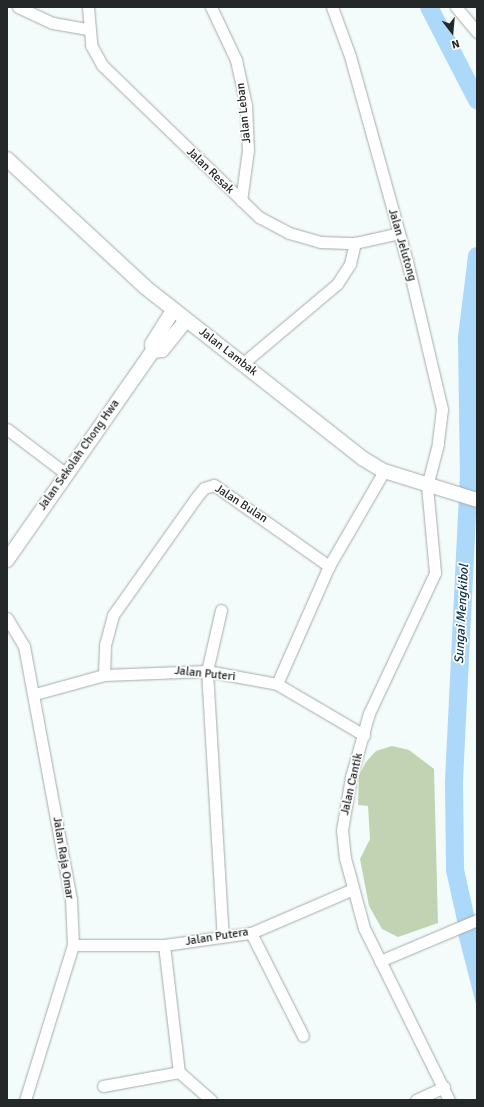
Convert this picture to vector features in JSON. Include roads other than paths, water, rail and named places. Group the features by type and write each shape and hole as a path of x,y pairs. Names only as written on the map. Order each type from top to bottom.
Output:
{"street":[{"path":"18,7 53,23 87,28"},
{"name":"Jalan Resak","path":"88,7 87,28 90,45 102,65 241,201 289,233 320,242 355,243 399,233"},
{"name":"Jalan Leban","path":"211,7 236,60 246,105 248,150 241,201"},
{"name":"Jalan Jelutong","path":"332,7 348,48 440,389 438,444 434,488"},
{"path":"456,7 477,32"},
{"name":"Jalan Lambak","path":"7,159 173,310 362,458 384,472 477,500"},
{"path":"242,364 337,284 350,264 355,243"},
{"name":"Jalan Sekolah Chong Hwa","path":"153,352 152,344 173,310"},
{"name":"Jalan Sekolah Chong Hwa","path":"7,560 65,473 153,352 162,350 186,320"},
{"path":"7,429 65,473"},
{"path":"277,684 329,566 384,472"},
{"name":"Jalan Bulan","path":"104,675 105,645 113,615 195,499 210,485 252,510 329,566"},
{"name":"Jalan Cantik","path":"434,488 435,573 391,662 369,713 351,777 342,830 353,889 364,928 444,1087 449,1100"},
{"path":"222,610 207,671 223,937"},
{"name":"Jalan Raja Omar","path":"7,618 24,646 35,694 71,899 73,945 25,1100"},
{"name":"Jalan Puteri","path":"35,694 104,675 207,671 277,684 364,735"},
{"name":"Jalan Putera","path":"73,945 164,945 251,933 353,889"},
{"path":"380,961 477,920"},
{"path":"251,933 304,1036"},
{"path":"164,945 179,1072 210,1100"},
{"path":"103,1086 179,1072"},
{"path":"416,1100 444,1087"}],"water":[{"path":"475,928 477,937 477,1008 458,934"}],"waterway":[{"path":"429,7 477,100"},
{"name":"Sungai Mengkibol","path":"477,256 467,338 469,474 454,784 455,870 477,969"}]}
